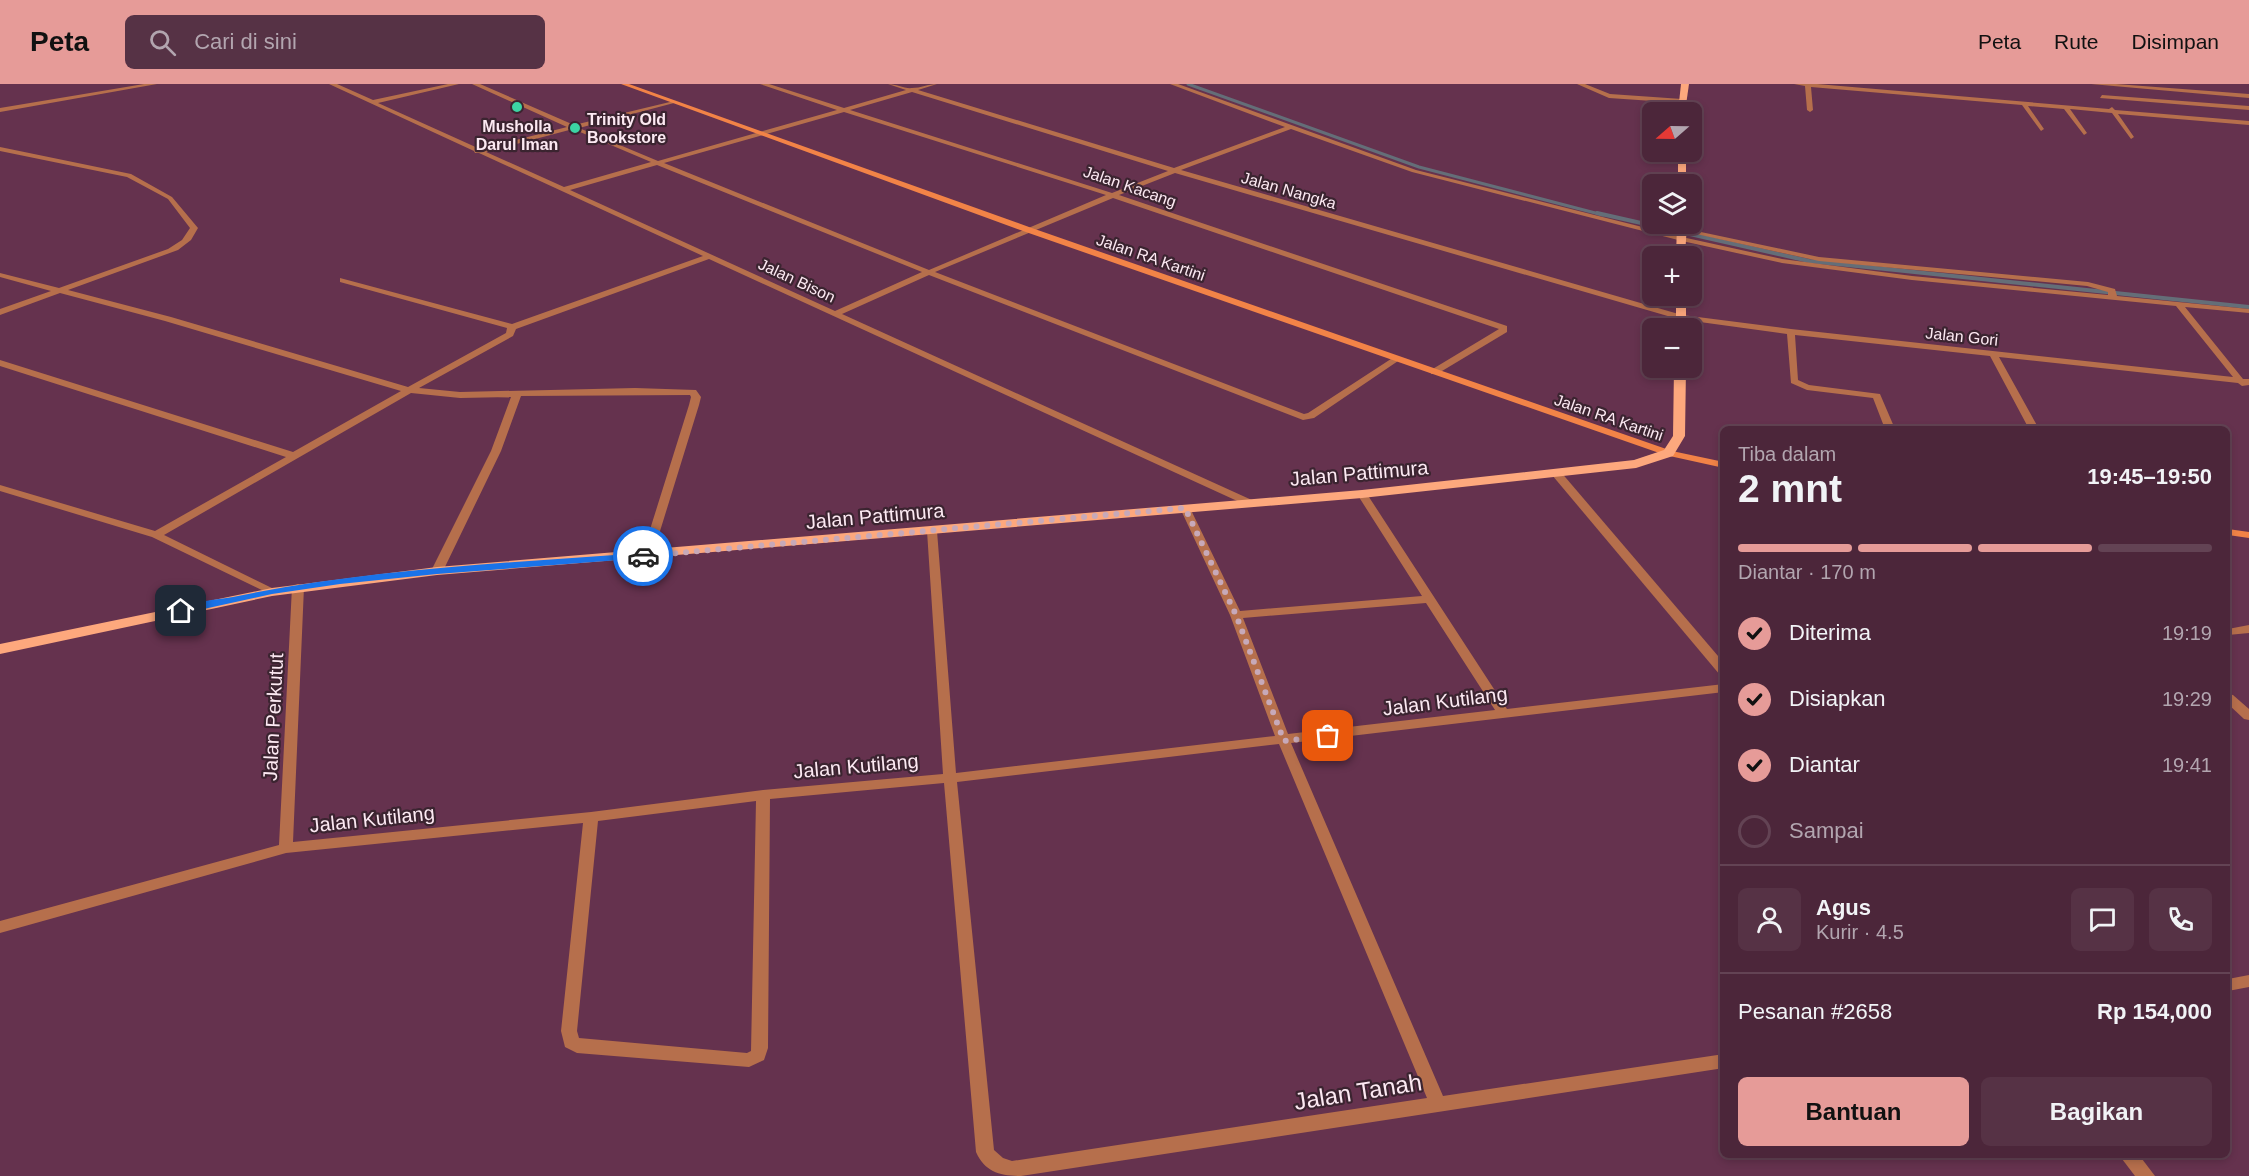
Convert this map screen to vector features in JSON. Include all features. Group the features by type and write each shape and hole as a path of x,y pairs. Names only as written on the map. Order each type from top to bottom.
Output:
{"main road":[{"name":"Jalan RA Kartini","path":"624,84 1026,229 1434,372 1669,453 1720,464"},
{"path":"1682,101 1685,84"},
{"path":"1669,453 1679,436 1680,378"},
{"name":"Jalan Pattimura","path":"0,648 298,587 437,571 1362,494 1635,464 1669,453"},
{"path":"2230,532 2249,535"}],"street":[{"path":"0,110 154,84"},
{"name":"Jalan Bison","path":"332,84 1250,503"},
{"path":"374,102 456,84"},
{"path":"476,84 572,128 927,272 1303,417 1311,416 1397,359"},
{"name":"Jalan Kacang","path":"764,84 1112,195 1318,267 1504,328 1503,332 1434,372"},
{"name":"Jalan Nangka","path":"891,84 1664,318"},
{"path":"565,189 934,84"},
{"path":"1173,84 1414,171 1642,224"},
{"path":"1580,84 1609,96 1682,101"},
{"path":"1797,84 2249,123"},
{"path":"2089,84 2116,113 2131,137"},
{"path":"2094,84 2249,96"},
{"path":"1808,85 1810,110"},
{"path":"2102,97 2249,108"},
{"path":"477,152 672,102"},
{"path":"2023,103 2041,129"},
{"path":"2065,106 2084,133"},
{"path":"835,314 1026,229 1173,170 1292,126"},
{"path":"0,149 129,175 171,198 194,228 192,236 185,242 160,255 0,312"},
{"path":"1686,234 1829,269 2112,295 2180,305 2249,311"},
{"path":"343,280 512,327 710,256"},
{"path":"0,274 168,319 409,390 460,395 635,390 693,392 696,397 694,405 648,555"},
{"path":"2180,305 2245,382 2249,391"},
{"name":"Jalan Gori","path":"1702,325 1791,332 2245,382"},
{"path":"156,535 510,334 512,327"},
{"path":"1791,332 1791,376 1794,381 1807,387 1876,396 1889,426"},
{"path":"1993,354 2032,426"},
{"path":"0,363 294,456"},
{"path":"437,571 496,451 517,394"},
{"path":"1556,473 1720,667"},
{"path":"0,488 156,535 272,592"},
{"path":"1362,494 1504,715"},
{"path":"1185,508 1236,615 1284,741 1438,1104"},
{"path":"932,531 950,778"},
{"name":"Jalan Perkutut","path":"286,848 298,587"},
{"path":"1236,615 1431,599"},
{"path":"2230,632 2249,629"},
{"name":"Jalan Kutilang","path":"0,927 286,848 1284,741 1720,688"},
{"path":"2230,701 2249,716"},
{"name":"Jalan Tanah","path":"950,778 985,1152 1000,1167 1012,1169 1720,1062"},
{"path":"591,817 569,1031 571,1042 577,1046 749,1060 758,1055 760,1048 764,795"},
{"path":"2230,984 2249,981"},
{"path":"2131,1158 2146,1176"}],"waterway":[{"path":"1188,84 1419,167 1603,215"},
{"path":"1597,213 1809,261 2249,307"}],"way so far":[{"path":"643,556 1185,508 1236,615 1284,741 1328,736"}],"place":[{"name":"Musholla Darul Iman","path":"517,107"},
{"name":"Trinity Old Bookstore","path":"575,128"}],"route":[{"path":"181,611 340,581 437,571 643,556"}]}
